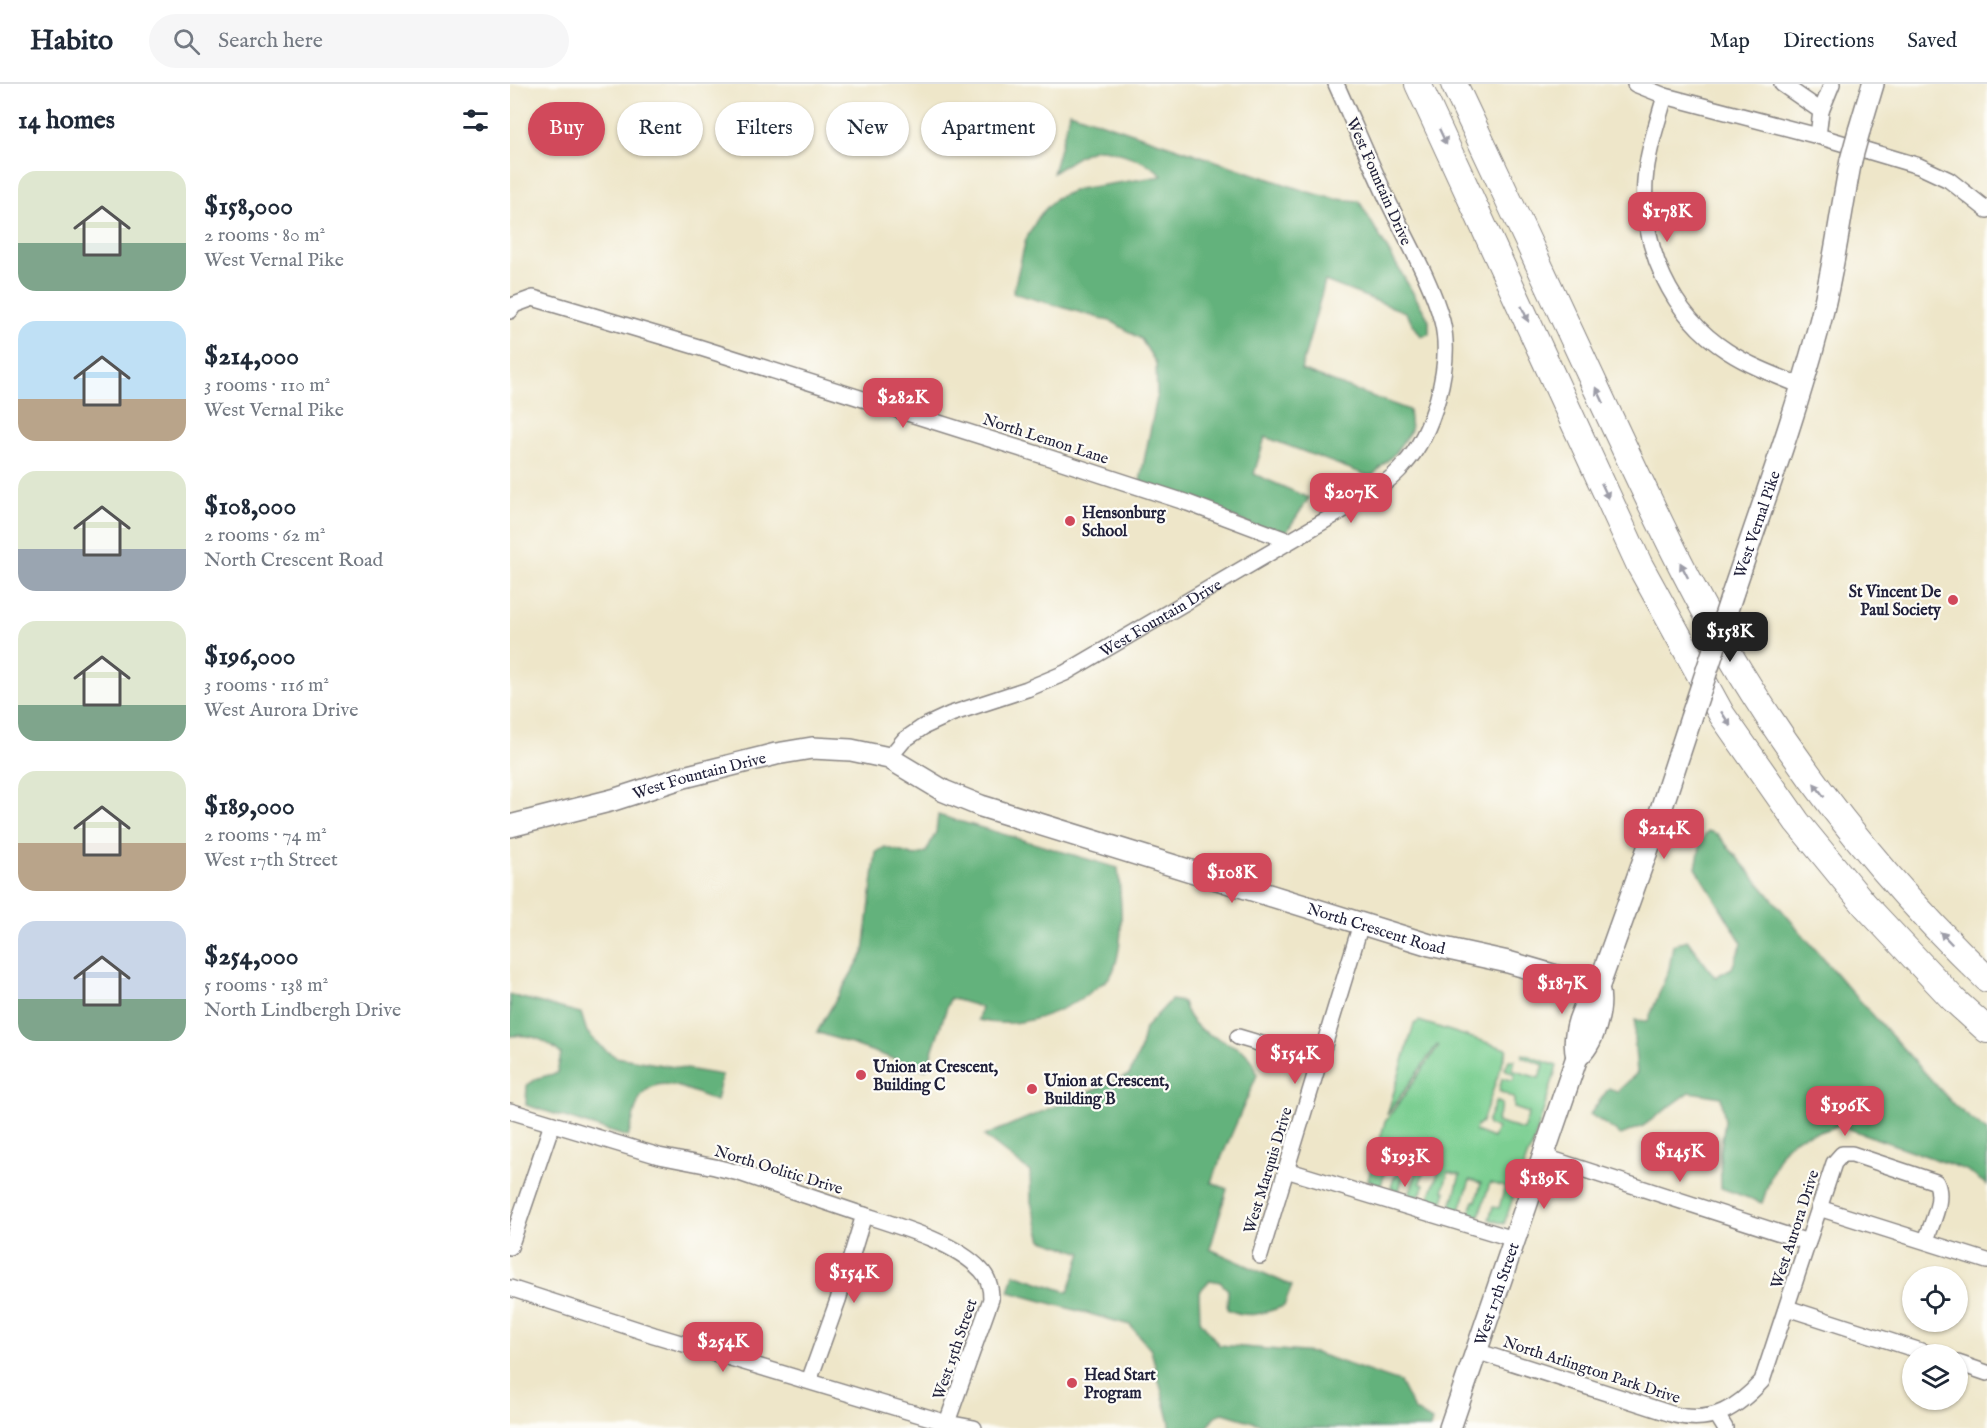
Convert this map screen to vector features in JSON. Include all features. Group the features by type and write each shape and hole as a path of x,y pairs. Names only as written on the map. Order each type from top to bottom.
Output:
{"highway":[{"path":"1418,84 1639,564 1722,715 1797,822 1865,905 1954,1000 1987,1030"},
{"path":"1454,84 1658,518 1738,670 1810,777 1862,845 1940,933 1987,979"}],"main road":[{"name":"West Vernal Pike","path":"1598,988 1652,837 1802,386 1828,291 1851,160 1873,84"},
{"name":"West Fountain Drive","path":"510,826 613,800 684,777 786,752 812,748 840,748 889,758"},
{"name":"North Crescent Road","path":"889,758 944,791 975,804 1430,945 1508,962 1598,988"},
{"name":"West 17th Street","path":"1450,1428 1576,1057 1575,1037 1587,1001 1598,988"}],"street":[{"name":"West Fountain Drive","path":"889,758 904,740 929,724 1065,673 1360,500 1403,467 1415,451 1430,423 1442,379 1443,323 1336,84"},
{"path":"1635,84 1665,96 1902,159 1936,173 1987,210"},
{"path":"1782,84 1821,111"},
{"path":"1818,136 1821,111 1832,84"},
{"path":"1665,96 1645,179 1645,203 1652,252 1661,272 1681,307 1705,336 1739,358 1802,386"},
{"name":"North Lemon Lane","path":"512,308 533,298 699,346 1155,492 1289,541"},
{"name":"West Marquis Drive","path":"1260,1256 1361,924"},
{"path":"1238,1037 1319,1061"},
{"name":"North Oolitic Drive","path":"510,1111 668,1158 739,1173 900,1226 959,1254 979,1268 988,1281"},
{"path":"510,1246 552,1124"},
{"name":"West Aurora Drive","path":"1721,1421 1762,1381 1834,1163 1842,1154 1852,1154 1936,1182 1940,1190 1926,1241"},
{"path":"1542,1156 1808,1242"},
{"path":"1286,1170 1514,1239"},
{"path":"1819,1208 1987,1261"},
{"path":"809,1381 838,1300 864,1215"},
{"name":"West 15th Street","path":"946,1425 989,1307 991,1292 988,1281"},
{"path":"510,1288 946,1425 974,1428"},
{"path":"1786,1308 1902,1345"},
{"name":"North Arlington Park Drive","path":"1476,1351 1675,1415 1721,1421"},
{"path":"1968,1366 1987,1373"}],"green space":[{"path":"1070,112 1308,192 1336,199 1359,201 1429,320 1429,334 1421,336 1405,312 1325,281 1301,370 1409,410 1411,430 1395,453 1371,477 1265,437 1254,474 1309,498 1283,537 1140,481 1157,397 1156,363 1141,339 1113,322 1013,293 1026,239 1039,216 1056,198 1078,189 1162,176 1151,166 1133,158 1114,151 1099,149 1082,155 1053,173"},
{"path":"938,815 1118,868 1121,932 1120,945 1111,976 1069,1006 1040,1018 1009,1023 978,1020 981,1007 950,998 926,1070 817,1032 864,952 876,852 885,847 915,856 926,852 936,832"},
{"path":"1708,831 1717,834 1844,983 1955,1106 1987,1131 1987,1185 1966,1170 1838,1125 1798,1138 1784,1149 1775,1166 1762,1203 1721,1188 1720,1152 1725,1121 1721,1097 1690,1092 1643,1126 1621,1135 1590,1114 1609,1088 1617,1092 1637,1073 1635,1020 1648,1021 1669,969 1673,945 1687,940 1715,977 1732,968 1742,943 1696,868 1701,841"},
{"path":"510,995 581,1013 587,1032 600,1046 616,1057 722,1075 716,1101 674,1086 664,1084 655,1086 646,1091 639,1100 628,1137 526,1105 527,1085 538,1078 557,1073 561,1054 538,1039 510,1036"},
{"path":"1171,1000 1183,1002 1189,1017 1199,1028 1245,1053 1253,1062 1257,1075 1211,1182 1227,1189 1210,1249 1292,1286 1284,1306 1248,1315 1227,1309 1228,1290 1220,1282 1210,1280 1199,1292 1200,1320 1219,1345 1315,1353 1400,1382 1414,1410 1432,1421 1430,1428 1273,1428 1223,1413 1215,1416 1207,1428 1169,1428 1170,1423 1151,1350 1130,1325 1009,1292 1014,1274 1068,1292 1082,1253 1042,1240 1031,1202 1030,1172 984,1136 1129,1075 1140,1051 1145,1028"},
{"path":"1419,1021 1507,1049 1482,1122 1476,1126 1475,1131 1493,1138 1497,1128 1488,1125 1487,1122 1496,1101 1502,1104 1496,1122 1523,1130 1529,1113 1514,1108 1514,1098 1499,1091 1502,1078 1513,1080 1515,1075 1505,1069 1509,1060 1515,1060 1512,1070 1539,1078 1544,1065 1522,1057 1523,1054 1557,1066 1532,1148 1504,1224 1489,1219 1493,1207 1499,1208 1505,1187 1490,1183 1479,1216 1469,1213 1476,1201 1481,1183 1470,1180 1460,1210 1451,1207 1460,1175 1448,1172 1442,1204 1428,1200 1441,1165 1428,1160 1420,1183 1424,1185 1419,1197 1409,1194 1421,1161 1408,1158 1399,1191 1391,1188 1403,1155 1391,1152 1381,1185 1368,1180 1385,1122 1439,1046 1437,1045 1387,1115 1414,1024"}],"place":[{"name":"Hensonburg School","path":"1070,521"},
{"name":"St Vincent De Paul Society","path":"1953,600"},
{"name":"Union at Crescent, Building C","path":"861,1075"},
{"name":"Union at Crescent, Building B","path":"1032,1089"},
{"name":"Head Start Program","path":"1072,1383"}]}
